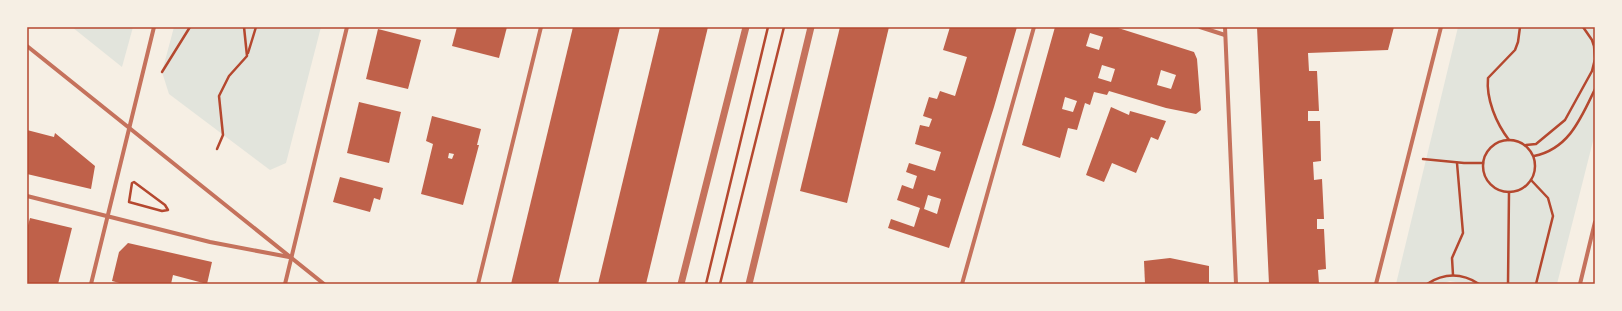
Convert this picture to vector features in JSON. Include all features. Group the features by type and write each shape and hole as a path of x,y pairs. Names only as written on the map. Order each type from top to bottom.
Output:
{"street":[{"path":"91,284 154,27"},
{"path":"285,284 347,27"},
{"path":"478,284 541,27"},
{"path":"681,284 746,27"},
{"path":"750,284 811,27"},
{"path":"962,284 1034,27"},
{"path":"1200,27 1225,35"},
{"path":"1225,27 1236,284"},
{"path":"1376,284 1441,27"},
{"path":"27,46 324,284"},
{"path":"27,196 108,215 210,242 292,258"},
{"path":"1580,284 1595,222"}],"path":[{"path":"162,72 190,27"},
{"path":"244,27 247,56"},
{"path":"217,149 223,135 219,96 229,76 247,56 256,27"},
{"path":"706,284 768,27"},
{"path":"720,284 784,27"},
{"path":"1508,140 1489,97 1488,78 1515,50 1518,42 1520,27"},
{"path":"1526,146 1536,144 1565,120 1592,71 1594,46 1592,40 1583,27"},
{"path":"1534,156 1543,154 1572,133 1595,89"},
{"path":"1502,140 1514,140 1526,146 1534,156 1535,168 1531,180 1522,188 1509,192 1492,186 1485,176 1483,163 1491,146 1502,140"},
{"path":"1423,159 1483,163"},
{"path":"1454,275 1452,258 1463,233 1457,162"},
{"path":"1531,180 1548,198 1551,204 1553,216 1536,284"},
{"path":"132,183 137,183 165,205 168,210 162,211 129,202 132,183"},
{"path":"1508,284 1509,192"},
{"path":"1427,284 1440,277 1454,275 1466,277 1478,284"}],"shaded area":[{"path":"72,27 133,27 122,67"},
{"path":"174,27 321,27 286,163 270,170 169,94 162,72"},
{"path":"1458,27 1595,27 1595,133 1557,284 1466,284 1450,281 1441,284 1396,284"}],"building":[{"path":"457,27 507,27 499,58 452,46"},
{"path":"573,27 620,27 558,284 511,284"},
{"path":"660,27 708,27 646,284 598,284"},
{"path":"840,27 889,27 847,203 800,191"},
{"path":"950,27 1017,27 994,107 949,248 888,228 891,219 914,227 920,208 897,200 902,185 913,189 917,176 906,172 909,163 935,171 941,152 915,144 920,125 929,127 932,119 923,116 929,97 937,99 940,91 955,96 967,57 943,50","holes":["928,195 941,199 937,214 924,209"]},
{"path":"1055,27 1115,27 1194,52 1197,59 1201,110 1196,114 1166,108 1109,91 1107,95 1094,92 1090,105 1085,103 1077,130 1068,128 1060,158 1022,145","holes":["1090,33 1103,37 1099,50 1086,46","1102,65 1115,69 1111,82 1098,78","1161,70 1176,75 1171,89 1157,85","1065,97 1077,101 1073,112 1062,109"]},
{"path":"1257,27 1394,27 1388,50 1308,53 1309,71 1317,71 1319,111 1308,111 1308,121 1320,121 1321,161 1313,162 1314,180 1322,179 1324,219 1317,219 1317,229 1324,229 1326,269 1318,270 1319,284 1269,284"},
{"path":"378,29 421,40 408,89 366,79"},
{"path":"359,102 401,112 389,163 347,153"},
{"path":"1111,107 1129,115 1130,111 1166,121 1158,140 1151,137 1136,173 1112,163 1104,182 1086,175"},
{"path":"432,116 481,129 477,145 479,145 463,205 421,194 433,144 426,141","holes":["449,153 454,154 452,159 448,158"]},
{"path":"27,130 54,137 55,133 95,166 91,189 27,174"},
{"path":"340,177 383,188 380,200 374,198 370,212 333,202"},
{"path":"30,218 72,228 58,284 27,284 27,229"},
{"path":"128,243 212,262 207,284 173,275 171,284 123,284 112,281 119,252"},
{"path":"1170,258 1209,266 1209,284 1145,284 1144,261"}]}
